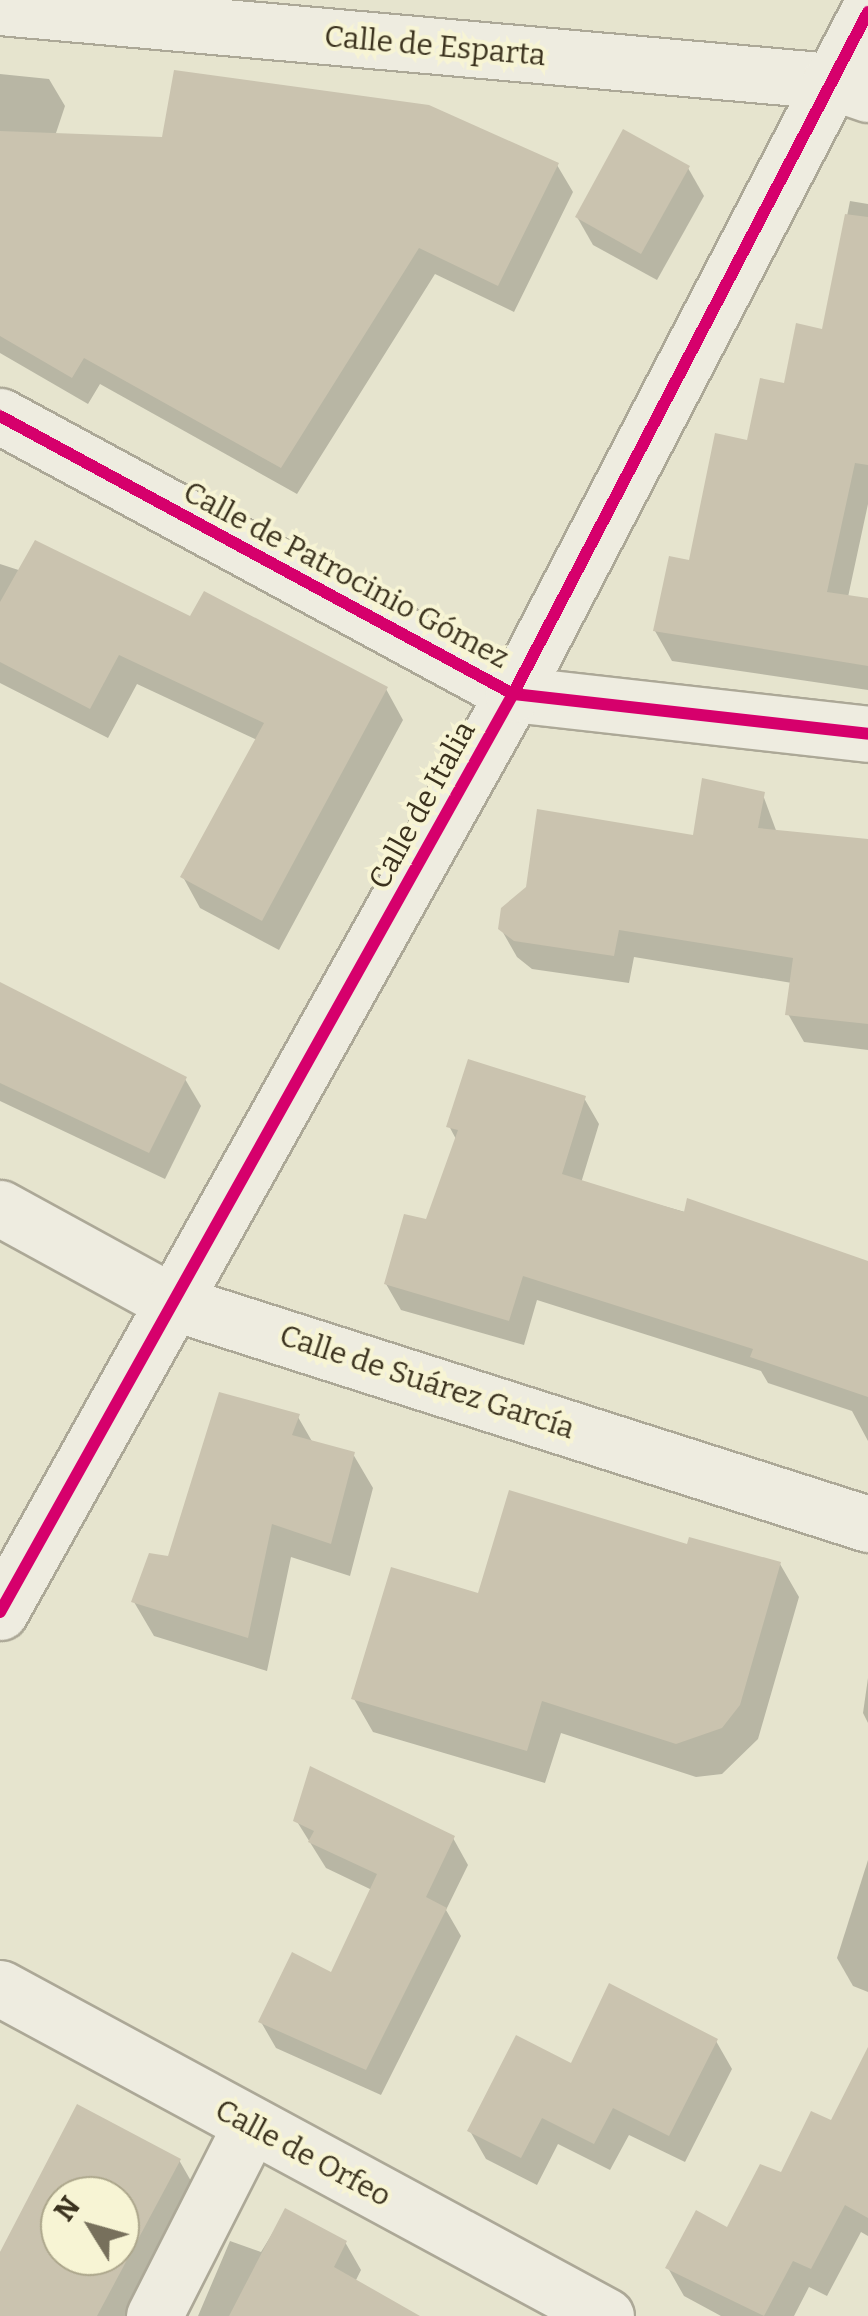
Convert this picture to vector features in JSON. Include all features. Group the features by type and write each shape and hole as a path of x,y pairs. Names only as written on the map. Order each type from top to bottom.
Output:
{"street":[{"name":"Calle de Esparta","path":"0,7 849,87"},
{"name":"Calle de Italia","path":"0,1612 849,87 868,12"},
{"name":"Calle de Patrocinio Gómez","path":"0,416 513,694 868,734"},
{"name":"Calle de Suárez García","path":"0,1208 172,1302 868,1524"},
{"name":"Calle de Orfeo","path":"0,1988 606,2316"},
{"path":"154,2316 251,2125"}],"building":[{"path":"174,70 429,105 559,163 498,286 419,248 281,468 84,358 72,378 0,336 0,131 162,137"},
{"path":"623,129 690,166 641,254 575,217"},
{"path":"845,214 868,217 868,465 855,463 827,592 868,598 868,666 653,631 669,556 689,560 715,433 747,440 760,378 784,383 796,323 822,329"},
{"path":"35,540 190,616 204,591 388,687 262,921 180,877 264,723 119,655 90,709 0,662 0,602"},
{"path":"702,778 765,792 758,828 868,839 868,1024 785,1015 793,958 619,930 614,956 514,941 498,929 501,908 526,887 537,809 693,835"},
{"path":"0,982 187,1077 149,1153 0,1083"},
{"path":"468,1059 586,1096 562,1174 684,1212 687,1198 868,1261 868,1397 750,1357 753,1349 523,1276 509,1321 384,1284 404,1214 426,1219 458,1130 446,1127"},
{"path":"219,1392 300,1414 292,1435 355,1452 331,1544 272,1524 248,1638 131,1602 149,1553 168,1556"},
{"path":"509,1490 687,1544 689,1537 781,1562 740,1705 722,1728 676,1744 542,1701 527,1751 351,1699 391,1567 478,1593"},
{"path":"310,1766 455,1836 426,1897 447,1908 366,2070 258,2022 292,1952 331,1972 377,1874 308,1842 314,1831 293,1821"},
{"path":"609,1983 718,2039 669,2136 613,2108 594,2144 542,2118 521,2158 467,2131 516,2035 571,2063"},
{"path":"868,2047 868,2218 845,2205 811,2269 793,2261 764,2316 665,2268 696,2210 727,2227 760,2164 781,2172 811,2111 831,2120"},
{"path":"77,2104 181,2159 140,2236 140,2176 40,2176 40,2276 118,2276 97,2316 0,2316 0,2252"},
{"path":"285,2208 347,2241 334,2267 420,2316 229,2316"}],"cycle path":[{"path":"0,1612 513,694 868,12"},
{"path":"0,416 513,694 868,734"}]}
